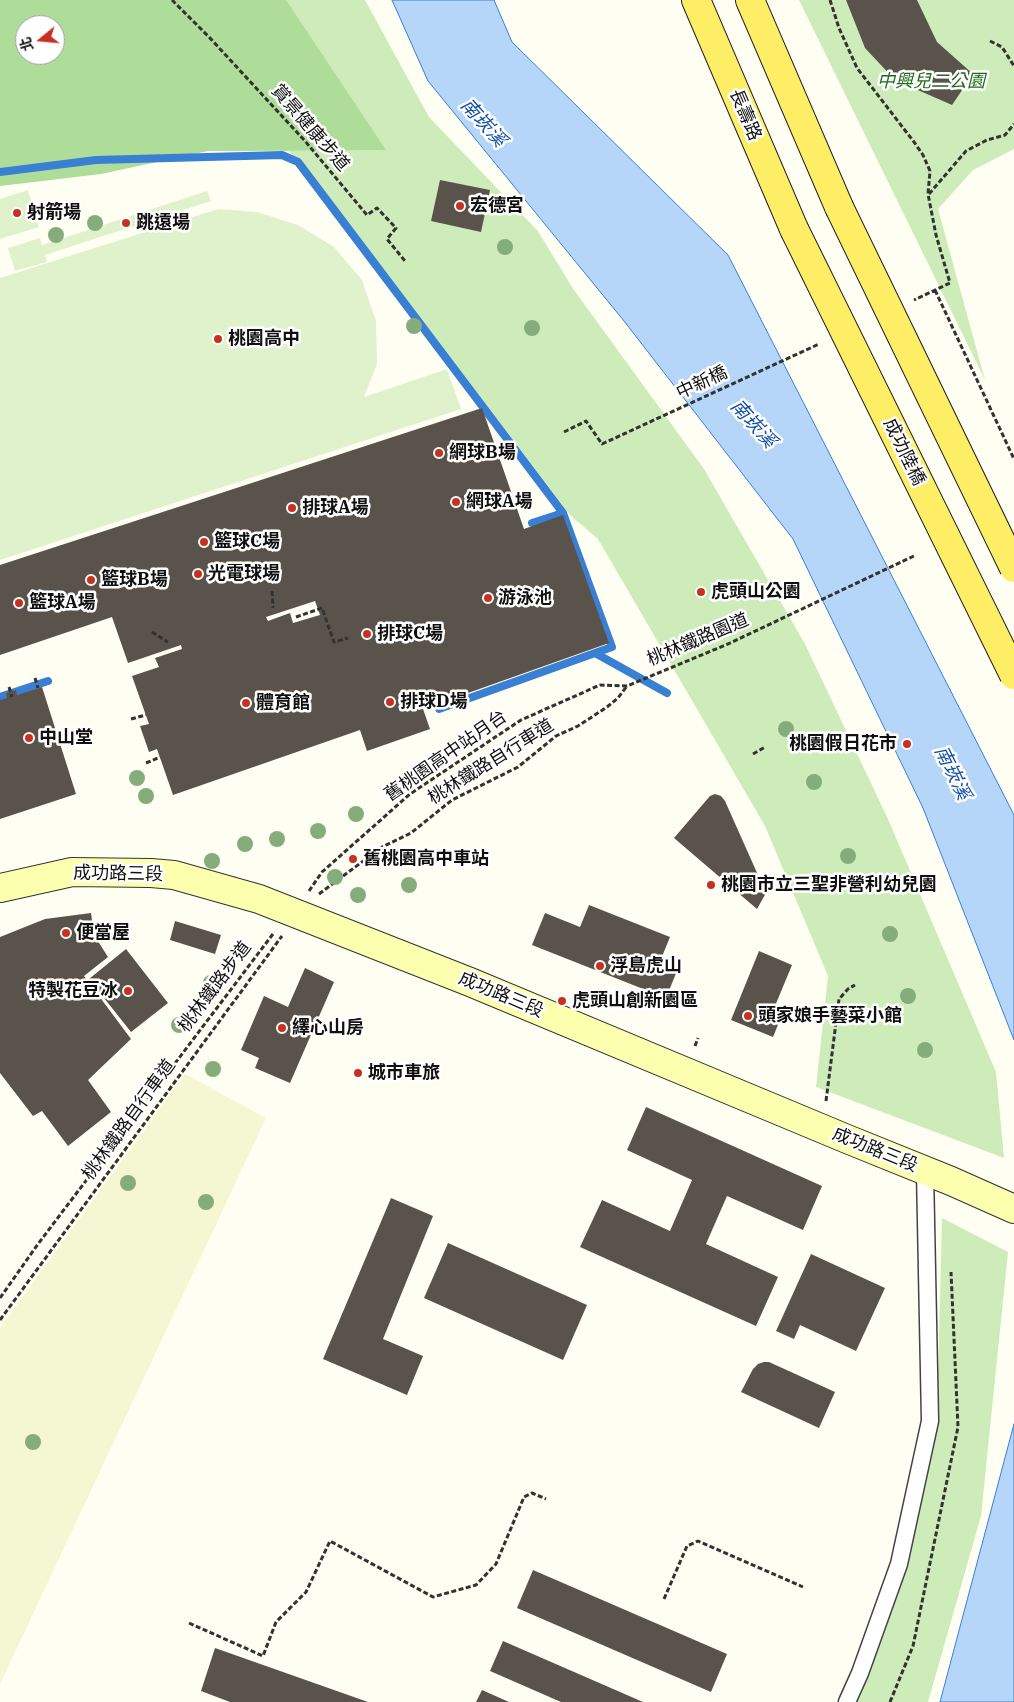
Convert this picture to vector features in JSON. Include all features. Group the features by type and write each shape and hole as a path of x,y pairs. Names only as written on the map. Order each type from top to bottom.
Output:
{"main road":[{"name":"長壽路","path":"696,0 794,230"},
{"path":"750,0 839,207 1014,568"},
{"name":"成功陸橋","path":"794,230 1014,675"}],"street":[{"name":"成功路三段","path":"0,888 72,872 151,873 174,875 259,899 470,982 847,1140 925,1170 1014,1209"}],"lane":[{"path":"847,1702 860,1673 899,1564 930,1421 925,1170"}],"path":[{"name":"賞景健康步道","path":"172,0 209,36 305,141 367,215 377,208 396,228 387,239 406,261"},
{"path":"830,0 839,28 857,68 923,155 930,171 928,194 936,236 950,283 909,302"},
{"path":"990,41 1002,47 1014,66"},
{"path":"928,194 966,151 986,140 1005,134 1014,124"},
{"path":"935,290 1014,460"},
{"name":"中新橋","path":"564,432 586,421 602,444 822,342"},
{"name":"桃林鐵路園道","path":"627,686 728,644 916,555"},
{"path":"272,591 273,608"},
{"path":"296,617 322,608 334,642 348,638"},
{"path":"152,632 168,642"},
{"path":"35,678 38,688"},
{"name":"舊桃園高中站月台","path":"308,891 322,872 418,789 522,720 600,685 627,686"},
{"name":"桃林鐵路自行車道","path":"319,894 382,847 411,833 452,800 518,767 556,736 578,726 607,707 618,698 627,686"},
{"path":"9,689 12,696"},
{"path":"131,719 146,715"},
{"path":"753,754 765,748"},
{"path":"146,763 160,757"},
{"name":"桃林鐵路步道","path":"0,1298 38,1244 273,934"},
{"name":"桃林鐵路自行車道","path":"0,1320 281,937"},
{"path":"825,1108 839,999 855,984"},
{"path":"694,1047 698,1038"},
{"path":"189,1623 263,1656 276,1622 306,1592 330,1541 433,1597 476,1585 496,1564 524,1497 532,1493 546,1499"},
{"path":"664,1599 687,1546 698,1541 803,1587"}],"green space":[{"name":"虎頭山公園","path":"0,0 365,0 429,117 537,230 574,290 704,469 805,644 888,819 996,1072 1004,1158 816,1087 828,976 765,826 598,539 570,515 304,164 288,151 208,151 0,135"},
{"path":"0,0 286,0 386,150 208,151 101,174 0,186"},
{"name":"中興兒二公園","path":"799,0 1014,0 1014,149 973,170 938,209 985,380"},
{"name":"射箭場","path":"28,190 39,227 0,239 0,199"},
{"name":"跳遠場","path":"207,191 211,201 45,255 47,262 15,271 8,248 40,238 42,245"},
{"path":"218,209 257,212 298,225 334,247 362,280 376,321 377,364 364,397 447,369 461,409 0,560 0,278"},
{"path":"185,1074 266,1118 0,1684 0,1328"},
{"path":"942,1218 1008,1252 981,1516 928,1702 856,1702 883,1637 912,1540 937,1417"}],"water":[{"name":"南崁溪","path":"392,0 494,0 512,42 728,255 1014,815 1014,1040 923,808 793,539 624,321 428,81"},
{"path":"1014,1424 1014,1702 940,1702"}],"building":[{"path":"846,0 917,0 937,42 973,74 952,105 895,80 865,48"},
{"name":"宏德宮","path":"440,180 490,190 481,232 431,221"},
{"path":"482,408 524,529 563,515 609,643 423,709 430,729 367,751 360,730 173,795 157,749 149,752 140,726 149,724 132,676 159,667 155,658 182,649 181,645 128,663 112,617 0,655 0,565","holes":["315,601 320,615 293,623 290,613 268,621 266,617"]},
{"name":"中山堂","path":"42,687 76,794 0,819 0,700 7,698 6,693 16,690 17,695"},
{"path":"715,794 721,796 725,801 766,893 757,909 674,838 710,796"},
{"path":"589,905 670,937 661,959 679,966 666,998 532,945 545,913 580,927"},
{"path":"91,913 94,935 108,957 84,976 131,1039 88,1080 111,1112 68,1146 42,1111 33,1116 0,1073 0,937 45,919"},
{"path":"175,921 221,935 215,954 170,940"},
{"name":"特製花豆冰","path":"126,949 168,1003 131,1032 89,979"},
{"path":"759,951 792,965 775,1006 784,1010 773,1037 731,1020"},
{"name":"繹心山房","path":"305,968 334,982 290,1083 255,1068 259,1058 241,1050 264,996 288,1007"},
{"path":"646,1107 822,1186 803,1230 727,1196 706,1244 778,1277 756,1326 580,1247 602,1200 670,1231 692,1180 627,1150"},
{"path":"391,1198 433,1216 383,1339 423,1356 407,1395 323,1359"},
{"path":"448,1243 587,1305 563,1360 424,1298"},
{"path":"811,1254 885,1288 856,1351 800,1325 794,1339 776,1331"},
{"path":"769,1362 835,1392 819,1428 741,1392 753,1369 758,1364"},
{"path":"533,1570 727,1654 711,1692 517,1608"},
{"path":"503,1641 643,1702 561,1702 490,1671"},
{"path":"215,1648 368,1702 230,1702 201,1691"},
{"path":"482,1690 509,1702 476,1702"}],"waterway":[{"path":"0,172 96,160 282,155 298,162 563,513 612,647 595,653 667,693"},
{"path":"532,523 563,513"},
{"path":"439,709 595,653"},
{"path":"0,697 48,681"}],"place":[{"name":"宏德宮","path":"460,206"},
{"name":"射箭場","path":"17,213"},
{"name":"跳遠場","path":"126,223"},
{"name":"桃園高中","path":"218,339"},
{"name":"網球B場","path":"439,453"},
{"name":"網球A場","path":"456,502"},
{"name":"排球A場","path":"292,508"},
{"name":"籃球C場","path":"204,542"},
{"name":"光電球場","path":"198,574"},
{"name":"籃球B場","path":"91,580"},
{"name":"虎頭山公園","path":"701,592"},
{"name":"游泳池","path":"488,598"},
{"name":"籃球A場","path":"19,603"},
{"name":"排球C場","path":"367,634"},
{"name":"排球D場","path":"390,702"},
{"name":"體育館","path":"246,703"},
{"name":"中山堂","path":"29,738"},
{"name":"桃園假日花市","path":"907,744"},
{"name":"舊桃園高中車站","path":"353,859"},
{"name":"桃園市立三聖非營利幼兒園","path":"711,885"},
{"name":"便當屋","path":"66,933"},
{"name":"浮島虎山","path":"600,966"},
{"name":"特製花豆冰","path":"128,991"},
{"name":"虎頭山創新園區","path":"562,1001"},
{"name":"頭家娘手藝菜小館","path":"748,1016"},
{"name":"繹心山房","path":"282,1028"},
{"name":"城市車旅","path":"358,1073"}]}
